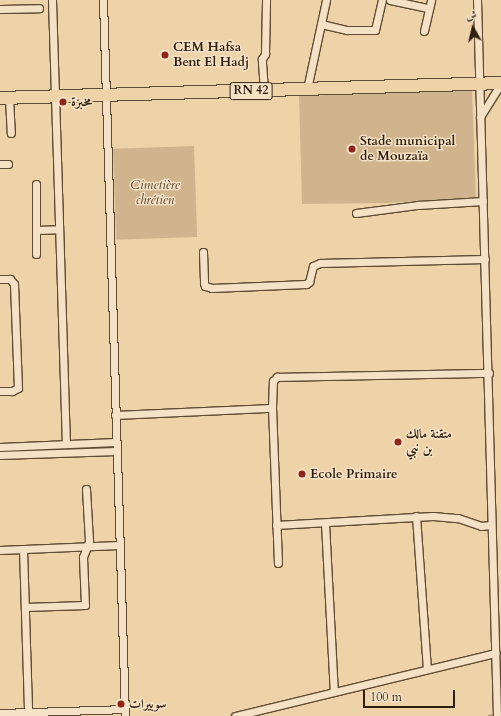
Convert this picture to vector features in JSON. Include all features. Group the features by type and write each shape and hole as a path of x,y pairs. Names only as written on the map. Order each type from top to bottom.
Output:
{"main road":[{"name":"RN 42","path":"5,98 501,83"}],"street":[{"path":"52,0 66,444"},
{"path":"0,713 125,713 102,0"},
{"path":"264,90 262,59 265,54 266,0"},
{"path":"307,89 326,0"},
{"path":"321,24 347,30 375,30 382,0"},
{"path":"390,0 429,8"},
{"path":"424,30 431,0"},
{"path":"477,0 489,373 491,525 497,716"},
{"path":"0,9 39,8"},
{"path":"480,117 501,83"},
{"path":"5,98 11,133"},
{"path":"0,164 8,164"},
{"path":"36,184 36,254"},
{"path":"356,213 418,205 483,201"},
{"path":"36,230 59,229"},
{"path":"203,252 205,286 212,288 306,284 309,282 313,266 320,263 485,259"},
{"path":"0,279 10,279 14,284 18,388 12,391 0,391"},
{"path":"278,563 272,408 273,381 277,377 489,373"},
{"path":"115,415 272,408"},
{"path":"0,447 116,442"},
{"path":"0,455 116,451"},
{"path":"25,607 85,605 83,557 88,548 86,489"},
{"path":"276,525 416,516 447,516 481,526 491,525"},
{"path":"416,516 427,670"},
{"path":"325,523 334,692"},
{"path":"0,550 119,546"},
{"path":"23,549 28,712"},
{"path":"235,716 495,653"}],"green space":[{"path":"472,90 476,197 387,203 302,204 299,96"},
{"name":"Cimetière chrétien","path":"194,146 197,237 116,240 113,149"}],"waterway":[{"path":"489,716 501,713"}],"place":[{"name":"CEM Hafsa Bent El Hadj","path":"165,55"},
{"name":"مخبزة","path":"63,102"},
{"name":"Stade municipal de Mouzaïa","path":"352,149"},
{"name":"متقنة مالك بن نبي","path":"398,442"},
{"name":"Ecole Primaire","path":"302,474"},
{"name":"سوبيرات","path":"121,704"}]}
